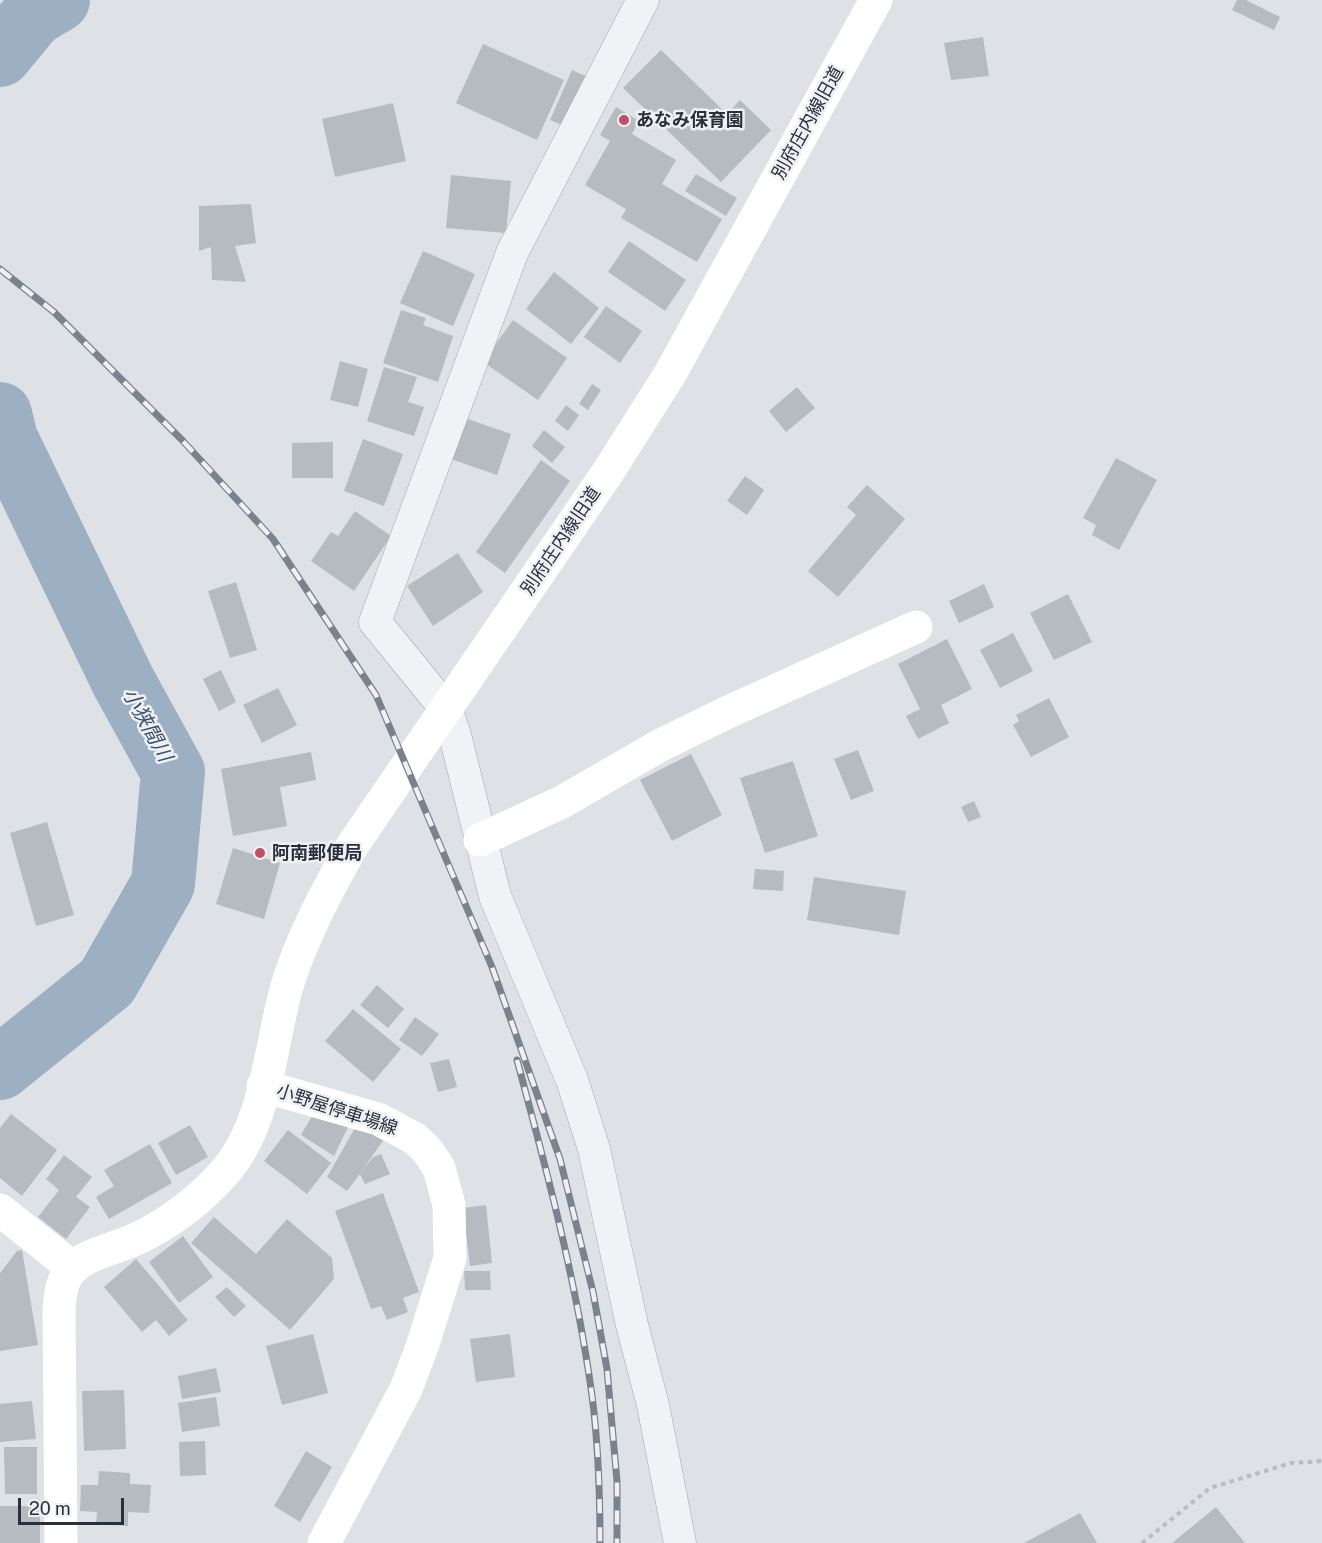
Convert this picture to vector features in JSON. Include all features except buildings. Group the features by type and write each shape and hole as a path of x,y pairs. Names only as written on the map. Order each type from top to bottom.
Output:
{"street":[{"path":"643,0 512,253 375,622 446,710 455,735 495,896 568,1071 594,1149 629,1314 653,1405 680,1543"},
{"name":"別府庄内線旧道","path":"263,1086 287,988 311,924 352,846 608,472 670,374 876,0"},
{"path":"480,840 562,802 659,746 726,713 916,627"},
{"name":"小野屋停車場線","path":"73,1268 88,1258 153,1230 191,1206 224,1173 241,1151 252,1129 263,1086 378,1119 414,1138 427,1150 439,1168 449,1205 450,1258 406,1389 324,1543"},
{"path":"0,1210 73,1268 64,1280 59,1311 61,1543"}],"path":[{"path":"1142,1543 1210,1488 1291,1463 1322,1461"}],"waterway":[{"name":"小狭間川","path":"0,55 33,15 58,0"},
{"name":"小狭間川","path":"0,414 6,439 123,681 173,772 163,884 107,982 0,1068"}],"railway":[{"path":"0,269 54,312 182,440 273,539 376,695 492,967 560,1159 593,1292 607,1369 617,1481 617,1543"},
{"path":"517,1060 558,1216 582,1335 596,1438 600,1543"}],"place":[{"name":"あなみ保育園","path":"624,120"},
{"name":"阿南郵便局","path":"260,853"}]}
